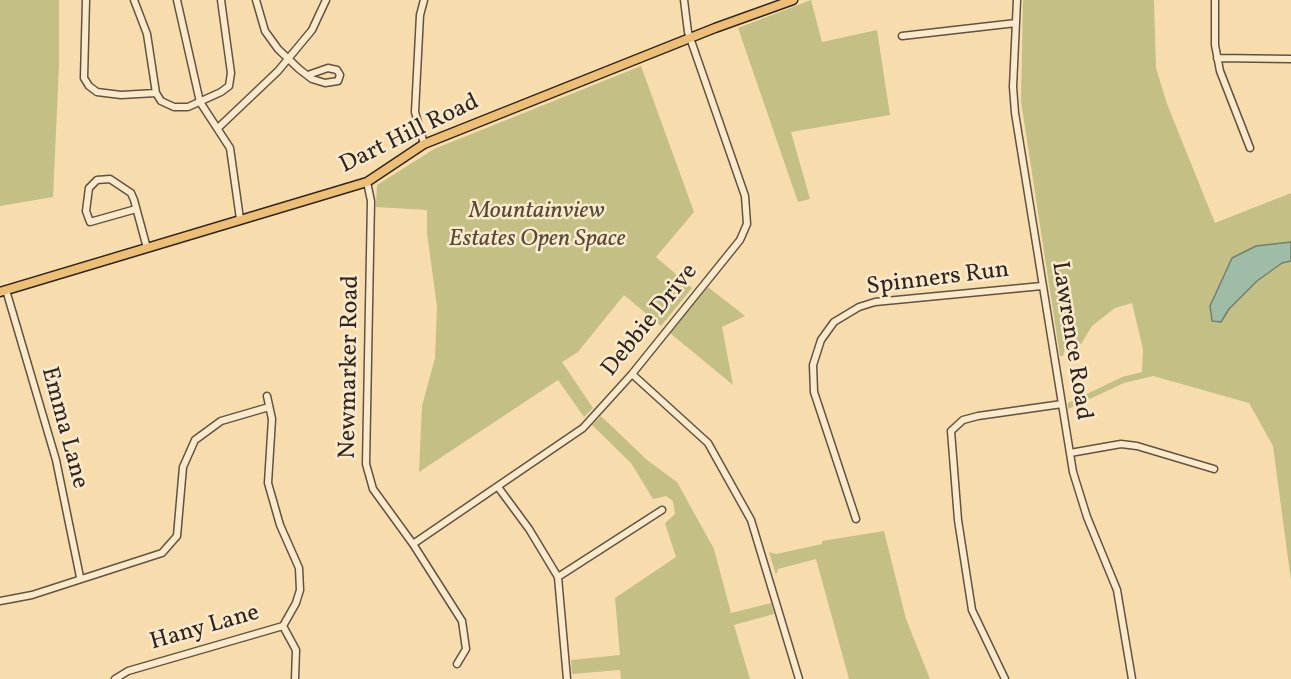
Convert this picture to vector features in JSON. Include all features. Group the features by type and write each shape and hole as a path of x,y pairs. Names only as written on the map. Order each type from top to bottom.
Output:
{"main road":[{"name":"Dart Hill Road","path":"3,291 368,182 424,144 690,38 793,0"}],"street":[{"path":"86,0 84,78 88,86 97,92 121,95 156,93"},
{"path":"134,0 147,34 156,93 161,101 174,107 188,107 229,86 231,73 221,0"},
{"path":"177,0 200,102 230,148 240,219"},
{"path":"256,0 265,31 278,49 308,75 333,83 338,81 340,75 337,70 328,68 308,75"},
{"path":"218,128 289,58 312,30 326,0"},
{"path":"424,0 420,15 415,112 424,144"},
{"name":"Debbie Drive","path":"413,544 583,428 632,374 740,240 747,224 748,210 745,196 690,38 685,21 684,0"},
{"name":"Lawrence Road","path":"1017,0 1013,87 1015,113 1073,472 1087,518 1117,590 1132,679"},
{"path":"1215,0 1217,58 1220,71 1250,148"},
{"path":"902,36 1016,23"},
{"path":"1217,58 1291,59"},
{"path":"136,209 90,222 86,211 89,188 97,180 110,179 131,193 136,209 147,248"},
{"name":"Newmarker Road","path":"368,182 371,201 366,464 373,489 413,544 462,621 466,649 457,664"},
{"name":"Spinners Run","path":"856,519 814,393 813,365 821,340 834,322 859,307 875,302 1042,286"},
{"name":"Emma Lane","path":"3,291 56,460 80,577"},
{"path":"632,374 708,443 748,513 758,533 799,679"},
{"name":"Hany Lane","path":"115,679 128,670 283,626 296,603 300,579 299,568 272,502 268,467 272,419 267,396"},
{"path":"1005,679 972,610 957,520 951,431 963,420 978,416 1062,404"},
{"path":"0,601 32,595 80,577 146,560 170,548 177,536 180,523 183,467 195,440 221,421 269,407"},
{"path":"1070,453 1121,444 1137,446 1214,469"},
{"path":"498,487 529,529 558,577 567,679"},
{"path":"558,577 662,510"},
{"path":"283,626 296,650 296,679"}],"green space":[{"path":"0,0 59,0 59,66 53,197 0,206"},
{"path":"811,0 822,42 877,30 890,115 791,132 810,199 798,202 738,28"},
{"path":"1023,0 1154,0 1156,68 1167,104 1215,223 1291,193 1291,581 1273,446 1249,403 1153,376 1124,383 1068,409 1068,403 1122,377 1142,372 1143,349 1132,303 1115,308 1092,326 1081,344 1067,343 1063,356 1060,356 1021,101"},
{"name":"Mountainview Estates Open Space","path":"641,66 694,212 656,257 692,288 661,326 624,295 578,352 562,362 593,408 584,417 558,380 419,472 422,406 435,358 437,307 427,233 427,210 376,207 377,185 434,149"},
{"path":"708,287 745,316 722,327 733,385 670,333"},
{"path":"601,416 647,460 677,482 714,549 731,613 771,603 774,614 734,625 750,679 621,679 620,670 572,674 571,660 620,655 615,598 676,557 665,523 675,514 673,501 666,496 653,499 631,463 592,425"},
{"path":"884,531 906,619 930,679 849,679 816,559 778,569 776,575 769,552 776,554 822,544 822,541"}],"shaded area":[{"path":"1291,242 1291,261 1282,263 1257,281 1229,309 1221,322 1212,321 1210,306 1232,258 1256,246"}]}
